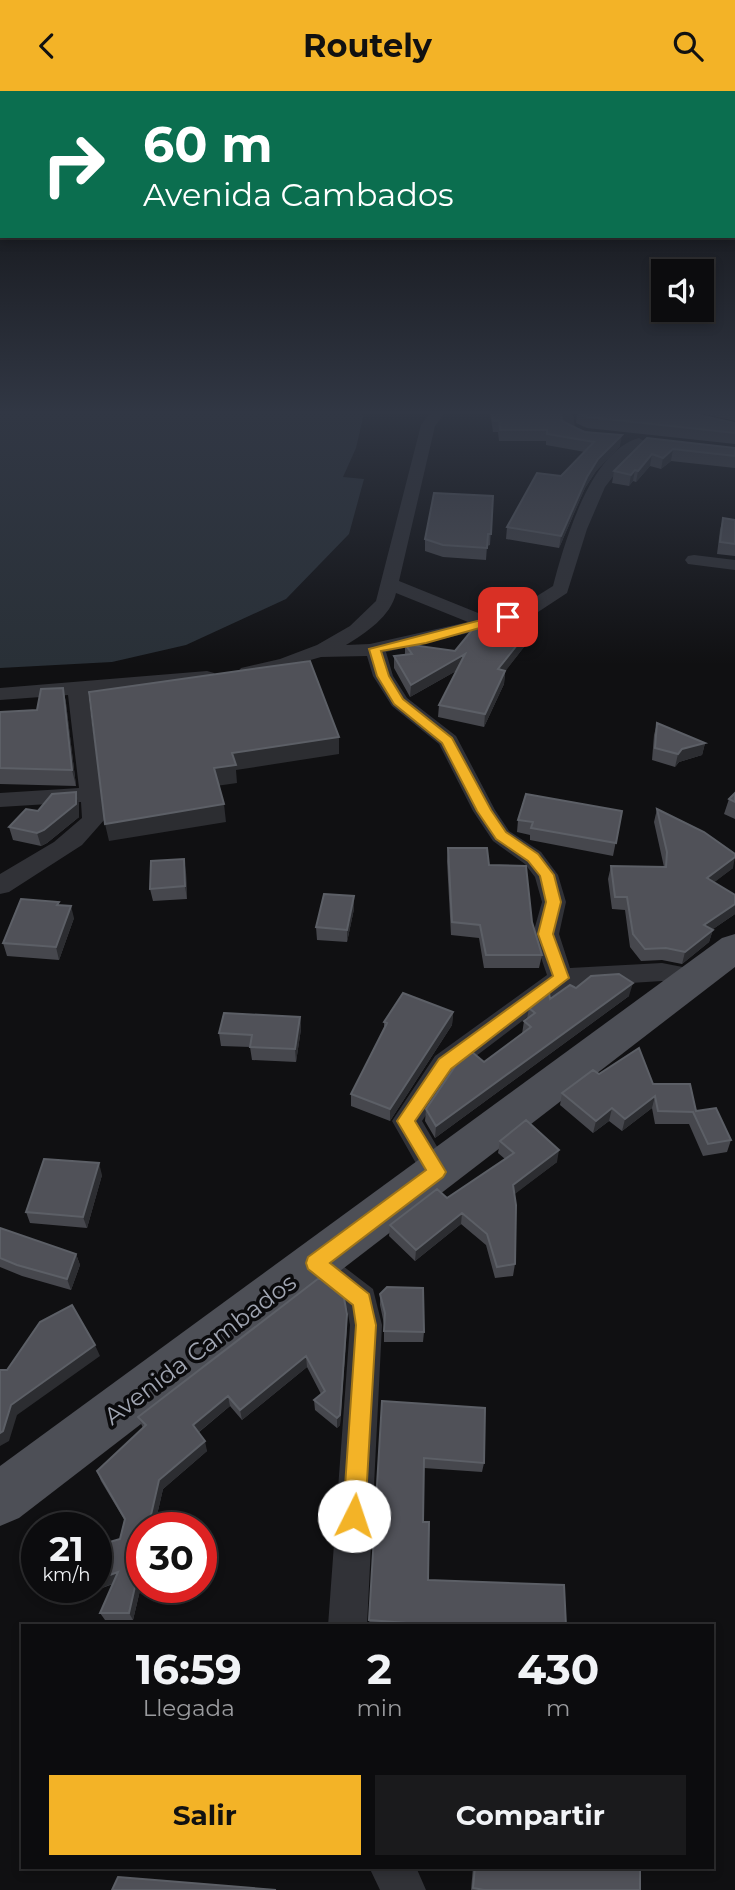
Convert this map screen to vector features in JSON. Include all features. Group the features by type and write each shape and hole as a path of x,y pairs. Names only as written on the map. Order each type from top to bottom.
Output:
{"main road":[{"name":"Avenida Cambados","path":"0,1499 735,947"}],"street":[{"path":"0,694 227,675 280,666 316,652 351,635 372,618 385,602 411,497"},
{"path":"316,652 375,649 487,624 528,610 561,589 580,522 593,497"},
{"path":"694,561 735,565"},
{"path":"391,584 487,624"},
{"path":"375,649 383,676 398,702 448,741 484,811 501,836 533,858 547,875 554,902 546,934 561,978"},
{"path":"0,886 12,875 64,848 83,834 93,819 78,689"},
{"path":"0,800 92,795"},
{"path":"436,1172 406,1121 445,1064 561,978 662,972 694,978"},
{"path":"315,1263 362,1300 366,1325 347,1624"},
{"path":"392,1869 404,1890"}],"shaded area":[{"path":"0,497 359,497 349,534 286,599 186,645 112,662 0,668"}],"building":[{"path":"433,497 493,497 491,534 488,534 487,548 443,545 425,539"},
{"path":"524,497 578,497 561,536 507,527"},
{"path":"723,518 735,520 735,544 720,542"},
{"path":"495,619 532,626 498,669 505,671 485,714 439,705 465,654 411,685 394,656 412,654 405,644 455,651 473,629 470,625"},
{"path":"310,661 339,737 232,753 236,765 214,768 224,804 105,824 89,692"},
{"path":"63,688 72,770 0,768 0,712 37,710 41,689"},
{"path":"657,723 705,743 682,749 678,754 655,748"},
{"path":"76,792 76,804 44,830 37,833 9,827 26,809 38,811 52,794"},
{"path":"526,794 622,811 616,843 531,828 533,822 518,820"},
{"path":"657,809 704,832 735,854 735,857 707,878 735,895 735,904 704,925 713,930 685,952 666,948 645,949 633,934 627,897 615,897 611,866 666,867 667,852"},
{"path":"448,848 487,848 489,865 526,866 532,922 542,955 486,955 480,925 452,922"},
{"path":"184,859 185,886 150,889 151,861"},
{"path":"324,894 354,896 347,930 316,927"},
{"path":"21,899 59,902 57,905 71,906 56,947 3,943"},
{"path":"619,974 633,983 436,1126 426,1109 458,1062 472,1052 484,1062 531,1027 524,1021 535,1013 529,1008 549,993 550,999 570,985 576,988 591,976"},
{"path":"403,993 453,1012 390,1109 351,1094 387,1023 384,1022"},
{"path":"224,1013 300,1017 295,1049 250,1047 252,1035 219,1033"},
{"path":"639,1048 653,1084 690,1084 696,1111 716,1108 731,1140 708,1144 693,1112 658,1111 655,1096 625,1119 612,1108 596,1121 562,1093 593,1070 599,1074"},
{"path":"526,1120 559,1150 513,1185 516,1205 515,1264 497,1267 487,1234 462,1213 416,1250 390,1225 437,1189 447,1198 514,1153 500,1141"},
{"path":"44,1159 99,1163 83,1217 26,1212"},
{"path":"0,1228 76,1254 67,1279 0,1258"},
{"path":"319,1278 344,1298 347,1314 340,1415 337,1418 314,1400 325,1391 306,1356 240,1410 228,1396 193,1425 205,1441 159,1480 152,1512 126,1512 126,1603 131,1603 129,1613 100,1613 104,1603 112,1603 112,1586 118,1572 112,1574 112,1541 120,1539 125,1519 97,1471 146,1425 138,1417"},
{"path":"387,1287 423,1288 424,1332 384,1331 385,1313 380,1294"},
{"path":"72,1305 95,1345 11,1405 0,1433 0,1370 7,1370 40,1322"},
{"path":"382,1401 485,1408 484,1463 424,1458 423,1522 429,1522 428,1580 564,1585 566,1624 420,1624 369,1620"},
{"path":"475,1869 640,1869 640,1890 473,1888"},
{"path":"118,1877 276,1890 112,1890"}],"route":[{"path":"354,1516 366,1325 362,1300 315,1263 436,1172 406,1121 445,1064 561,978 546,934 554,902 547,875 533,858 501,836 484,811 448,741 398,702 383,676 375,649 426,639 508,617"}]}
